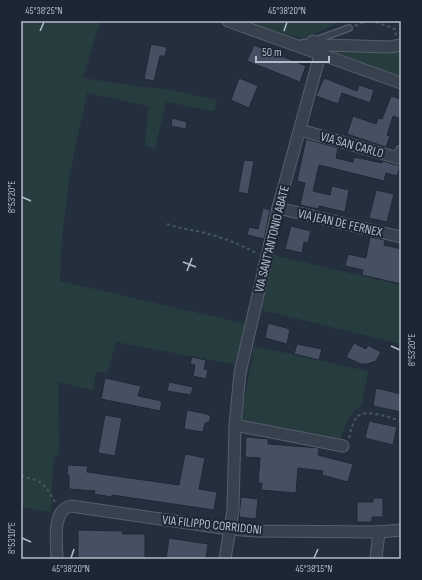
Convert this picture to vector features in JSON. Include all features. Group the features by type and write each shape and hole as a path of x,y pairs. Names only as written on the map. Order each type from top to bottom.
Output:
{"street":[{"path":"228,21 401,83"},
{"path":"313,41 326,45 390,47 401,45"},
{"name":"VIA SANT'ANTONIO ABATE","path":"225,559 233,510 236,425 240,373 278,208 320,55"},
{"name":"VIA SAN CARLO","path":"300,130 398,158 401,151"},
{"name":"VIA JEAN DE FERNEX","path":"278,208 401,237"},
{"path":"236,425 343,446"},
{"name":"VIA FILIPPO CORRIDONI","path":"59,516 66,507 71,506 229,529 379,532 401,530"},
{"path":"57,559 59,516"},
{"path":"376,559 379,532"}],"lane":[{"path":"294,45 313,41 349,28"}],"path":[{"path":"349,28 366,21"},
{"path":"376,22 395,29"},
{"path":"167,224 179,229 207,234 236,243 267,259"},
{"path":"343,446 347,444 352,426 358,415 369,413 401,421"},
{"path":"21,476 37,480 47,488 59,516"}],"green space":[{"path":"21,21 100,21 83,78 165,89 217,100 214,111 166,102 155,149 145,145 148,106 87,93 70,173 62,238 60,281 250,325 237,365 116,342 107,373 96,371 93,390 58,382 59,455 54,455 51,512 21,507"},
{"path":"228,21 337,21 332,26 303,39 294,36 284,40"},
{"path":"294,45 401,45 401,83"},
{"path":"273,255 401,285 401,344 261,310"},
{"path":"254,346 368,371 362,405 353,412 348,420 341,439 241,419"}],"building":[{"path":"151,44 167,47 165,56 160,56 154,81 144,79"},
{"path":"254,45 306,66 300,82 247,61"},
{"path":"239,78 258,86 249,108 231,100"},
{"path":"324,78 357,91 359,85 374,90 370,103 342,93 338,104 316,96"},
{"path":"391,96 401,99 401,119 393,116 387,135 390,136 386,147 347,134 353,116 376,124 378,118 382,119"},
{"path":"172,118 187,122 186,129 171,126"},
{"path":"306,139 338,148 336,158 353,162 354,157 382,163 383,161 400,166 397,176 386,173 384,181 319,165 313,191 330,195 332,186 349,190 345,212 319,206 318,209 300,205 305,183 297,181"},
{"path":"244,160 254,161 248,194 238,192"},
{"path":"376,190 394,194 387,222 369,218"},
{"path":"263,208 270,210 264,239 247,235 249,227 258,229"},
{"path":"291,226 311,231 308,243 304,242 302,253 285,249"},
{"path":"370,237 385,240 384,245 401,249 401,284 362,275 363,270 345,266 348,254 366,258"},
{"path":"268,323 290,329 287,344 265,338"},
{"path":"354,343 366,349 368,345 381,352 376,361 361,364 346,357"},
{"path":"297,344 322,349 319,360 294,354"},
{"path":"192,357 206,360 204,369 208,370 206,379 193,376 195,365 190,364"},
{"path":"105,378 141,386 138,396 162,401 160,411 101,399"},
{"path":"169,382 193,387 191,395 167,391"},
{"path":"376,388 401,394 401,412 373,406"},
{"path":"187,410 207,414 211,417 209,422 205,423 203,432 184,429"},
{"path":"105,415 122,418 115,456 98,453"},
{"path":"369,421 397,427 393,445 365,438"},
{"path":"246,437 268,439 268,444 319,448 318,455 353,464 348,482 322,475 323,471 298,468 296,493 261,490 262,483 258,483 260,458 245,457"},
{"path":"185,454 205,458 199,489 217,492 214,510 112,495 112,497 94,494 95,491 69,489 69,475 67,475 68,465 88,466 87,472 179,485"},
{"path":"241,497 258,499 256,519 239,517"},
{"path":"373,498 383,498 383,517 372,517 372,522 357,522 357,502 373,502"},
{"path":"78,530 123,531 122,534 145,534 145,559 78,559"},
{"path":"169,538 208,544 206,559 166,559"}]}
